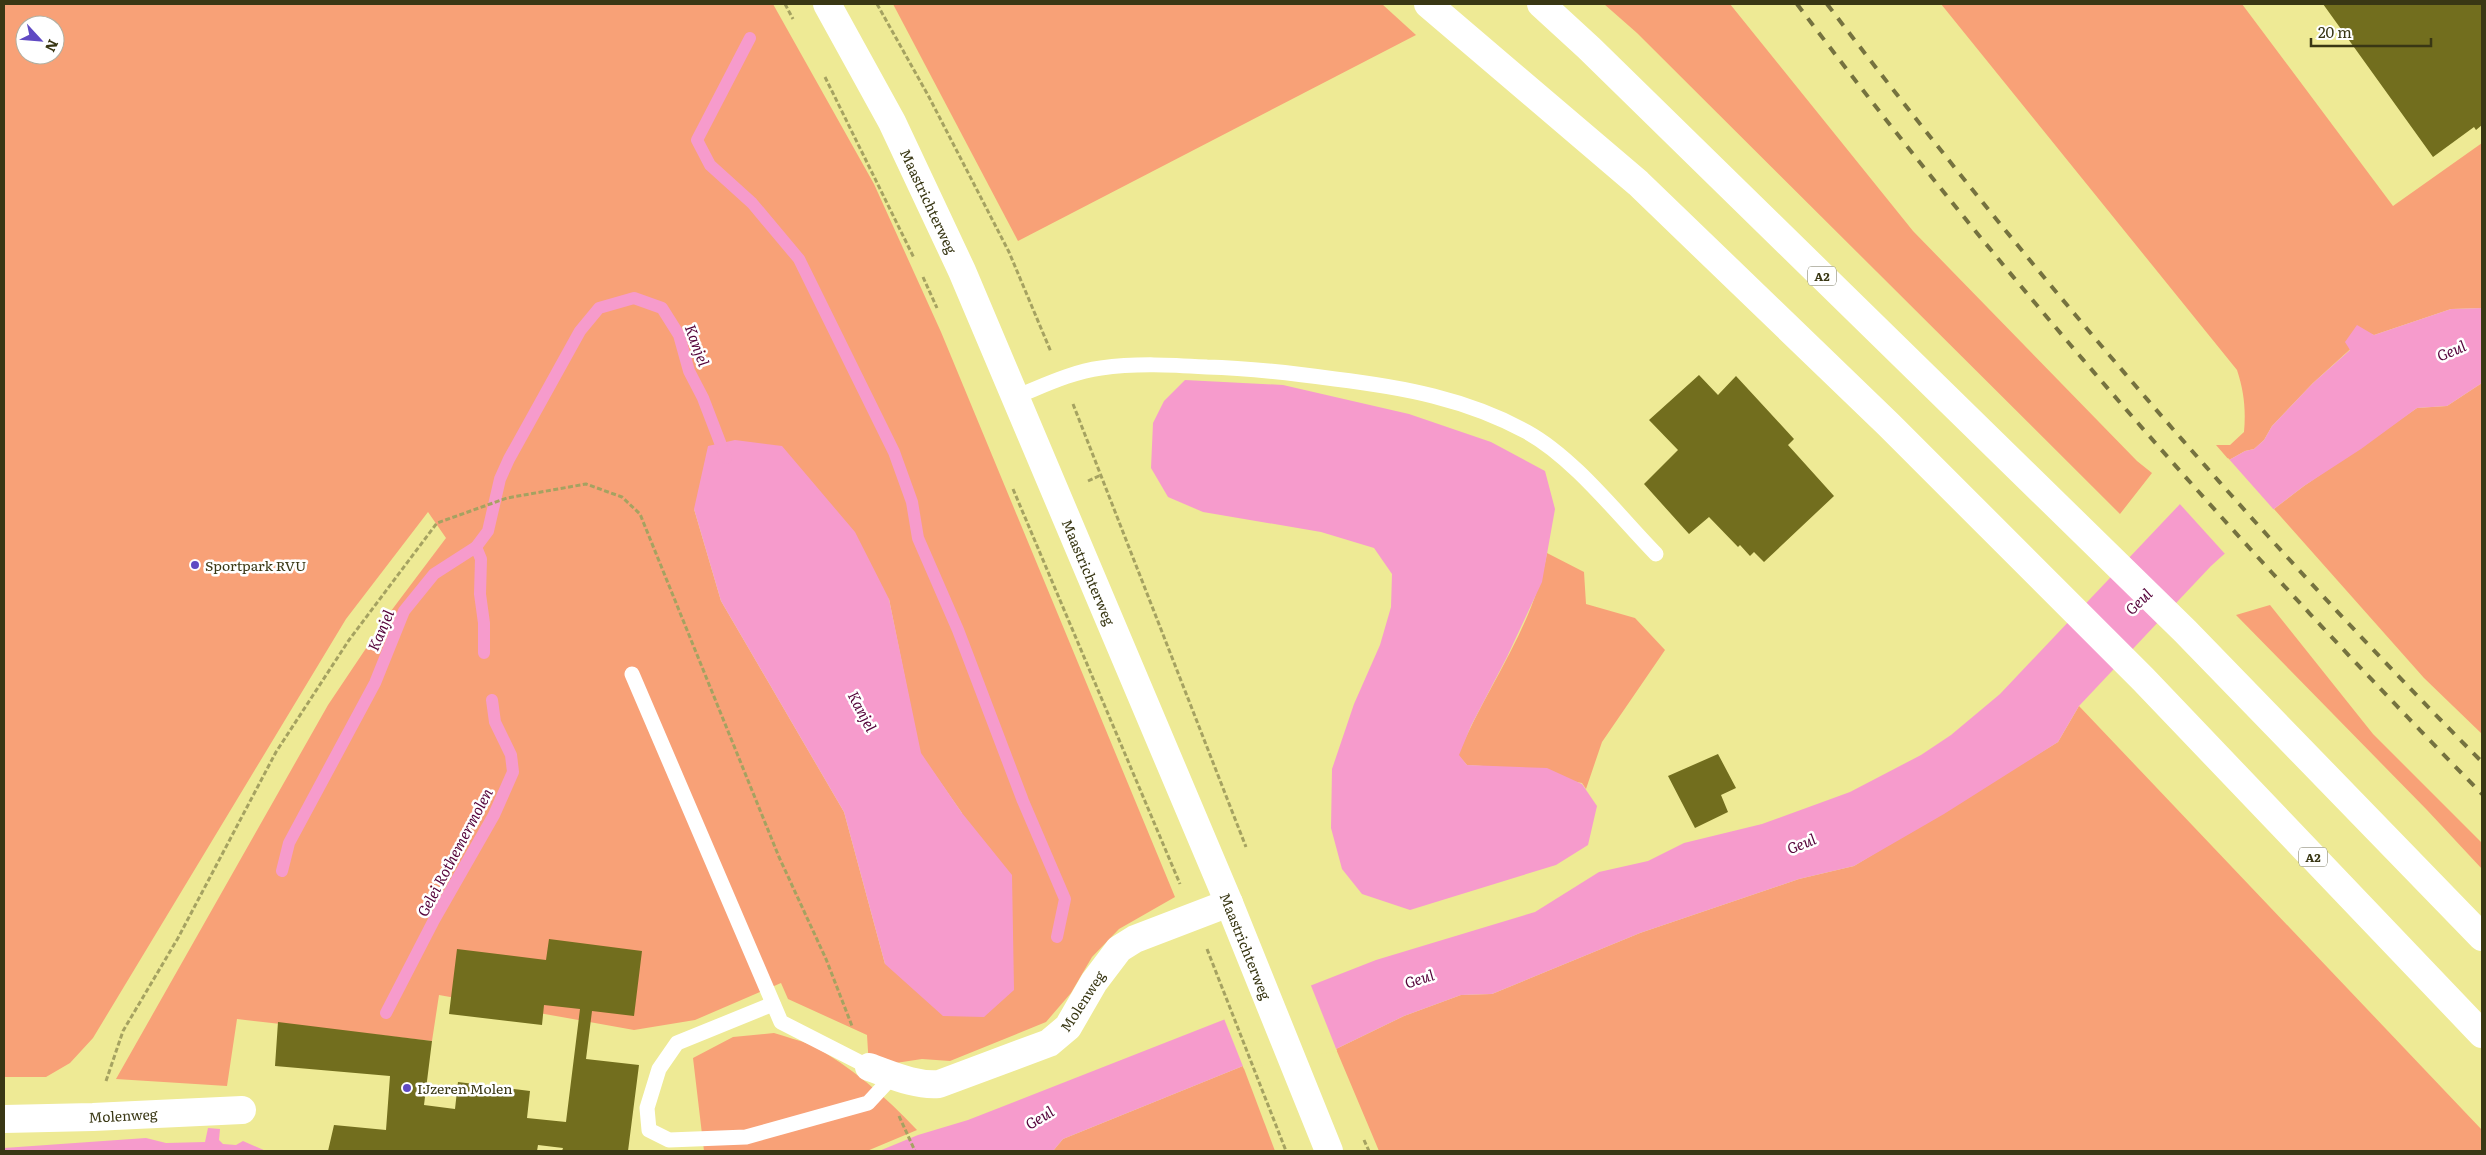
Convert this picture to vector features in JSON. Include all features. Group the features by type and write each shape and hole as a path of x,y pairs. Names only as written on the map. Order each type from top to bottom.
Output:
{"main road":[{"name":"Maastrichterweg","path":"827,4 892,122 962,271 1229,902 1255,971 1329,1151"},
{"name":"A2","path":"1428,4 1638,183 1889,425 2143,679 2482,1034"},
{"name":"A2","path":"1541,4 1589,48 2185,631 2482,937"},
{"name":"Molenweg","path":"881,1072 926,1085 939,1084 1048,1043 1068,1027 1094,982 1119,949 1135,939 1229,902"},
{"name":"Molenweg","path":"4,1118 93,1117 242,1110"}],"lane":[{"path":"1016,397 1062,378 1101,368 1159,365 1260,368 1393,386 1432,395 1473,408 1528,433 1566,460 1656,554"},
{"path":"632,674 781,1022 881,1072 868,1103 746,1137 669,1140 649,1130 647,1108 659,1070 677,1043 773,1004"}],"path":[{"path":"785,4 794,21"},
{"path":"877,4 929,97 1009,252 1101,475 1248,853"},
{"path":"822,73 916,262"},
{"path":"920,270 939,313"},
{"path":"1010,481 1194,915 1286,1151"},
{"path":"93,1117 123,1031 178,938 276,752 349,640 437,523 507,498 586,484 622,497 640,514 779,857 881,1072"},
{"path":"904,1123 915,1151"}],"shaded area":[{"path":"4,4 773,4 874,184 941,332 1175,897 1119,929 1092,957 1071,993 1046,1022 950,1061 922,1059 869,1067 867,1035 788,999 781,983 695,1020 634,1030 439,995 432,1041 237,1019 227,1086 116,1079 328,705 391,611 446,538 428,512 346,619 93,1038 70,1063 46,1077 4,1077","holes":["694,509 889,599 920,753 962,813 885,964 844,812 721,601"]},
{"path":"893,4 1382,4 1416,35 1018,241"},
{"path":"1604,4 1730,4 1913,231 2137,461 2152,473 2120,514 1637,33"},
{"path":"1941,4 2242,4 2393,206 2482,143 2482,308 2451,309 2374,335 2368,333 2313,383 2272,426 2264,440 2254,449 2245,451 2229,460 2216,445 2230,445 2244,432 2244,401 2237,370"},
{"path":"2482,383 2482,734 2424,678 2274,509 2417,408 2447,406"},
{"path":"1547,553 1584,572 1586,604 1635,618 1665,650 1602,742 1586,789 1582,783 1499,767 1467,765 1458,755 1469,730 1521,631 1541,580"},
{"path":"2270,605 2373,734 2482,843 2482,869 2427,810 2236,615"},
{"path":"2079,706 2482,1130 2482,1151 1379,1151 1336,1049 1404,1016 1461,995 1492,994 1640,933 1799,879 1854,866 2058,742"},
{"path":"774,1033 811,1045 840,1062 880,1094 917,1130 867,1151 704,1151 693,1058 733,1037"},
{"path":"1243,1066 1275,1151 1053,1151 1063,1139"}],"water":[{"name":"Geul","path":"2482,308 2482,383 2447,406 2417,408 2274,509 2211,566 2079,706 2058,742 1944,814 1854,866 1799,879 1640,933 1492,994 1461,995 1404,1016 1336,1049 1243,1066 1063,1139 1053,1151 879,1151 918,1135 968,1120 1376,960 1535,912 1599,872 1648,861 1684,843 1762,824 1850,792 1921,755 1951,735 2000,694 2180,504 2229,460 2245,451 2254,449 2264,440 2272,426 2313,383 2350,350 2345,342 2357,325 2374,335 2451,309"},
{"path":"1185,380 1283,385 1409,414 1491,442 1545,471 1555,509 1542,582 1507,657 1471,726 1459,755 1467,765 1547,768 1582,784 1597,806 1588,845 1556,865 1410,910 1362,894 1342,869 1331,828 1332,769 1354,704 1380,645 1391,607 1392,574 1374,548 1321,532 1203,512 1168,497 1151,468 1153,423 1164,401"},
{"path":"735,440 782,446 855,532 889,599 921,753 962,813 1012,875 1014,990 984,1017 943,1016 885,964 844,812 721,601 694,509 708,446"},
{"path":"208,1128 220,1129 219,1140 223,1144 236,1145 243,1141 266,1151 4,1151 4,1148 146,1138 166,1143 205,1142"}],"pier":[{"path":"2228,458 2275,511 2226,555 2178,502"},
{"path":"1310,983 1337,1051 1244,1069 1223,1016"}],"building":[{"path":"2323,4 2482,4 2482,125 2476,130 2474,127 2433,157"},
{"path":"1699,375 1718,395 1736,376 1794,439 1788,445 1834,496 1764,562 1754,552 1750,556 1740,545 1738,547 1709,517 1689,534 1644,484 1678,450 1649,420"},
{"path":"1718,754 1736,788 1721,795 1728,812 1695,828 1668,776"},
{"path":"549,939 642,951 634,1016 592,1011 586,1059 639,1065 628,1151 562,1151 563,1148 538,1145 537,1151 328,1151 334,1125 386,1130 390,1076 275,1066 278,1022 432,1041 424,1105 455,1109 458,1082 530,1091 527,1118 566,1122 580,1009 544,1005 542,1025 449,1014 457,949 546,960"}],"waterway":[{"name":"Kanjel","path":"750,38 697,140 710,165 752,203 799,259 894,452 912,502 918,538 958,630 1023,801 1065,899 1057,937"},
{"name":"Kanjel","path":"282,871 289,843 375,683 404,611 434,574 476,547 488,531 500,479 509,459 580,331 599,308 634,298 662,308 679,335 689,371 703,398 726,458"},
{"name":"Gelei Rothemermolen","path":"476,547 481,559 480,594 484,623 484,653"},
{"name":"Gelei Rothemermolen","path":"386,1013 434,920 494,815 513,772 511,755 495,722 492,700"}],"railway":[{"path":"1797,4 1958,210 2127,410 2302,605 2482,794"},
{"path":"1827,4 1982,201 2142,394 2309,581 2482,762"}],"place":[{"name":"Sportpark RVU","path":"195,565"},
{"name":"IJzeren Molen","path":"407,1088"}]}
